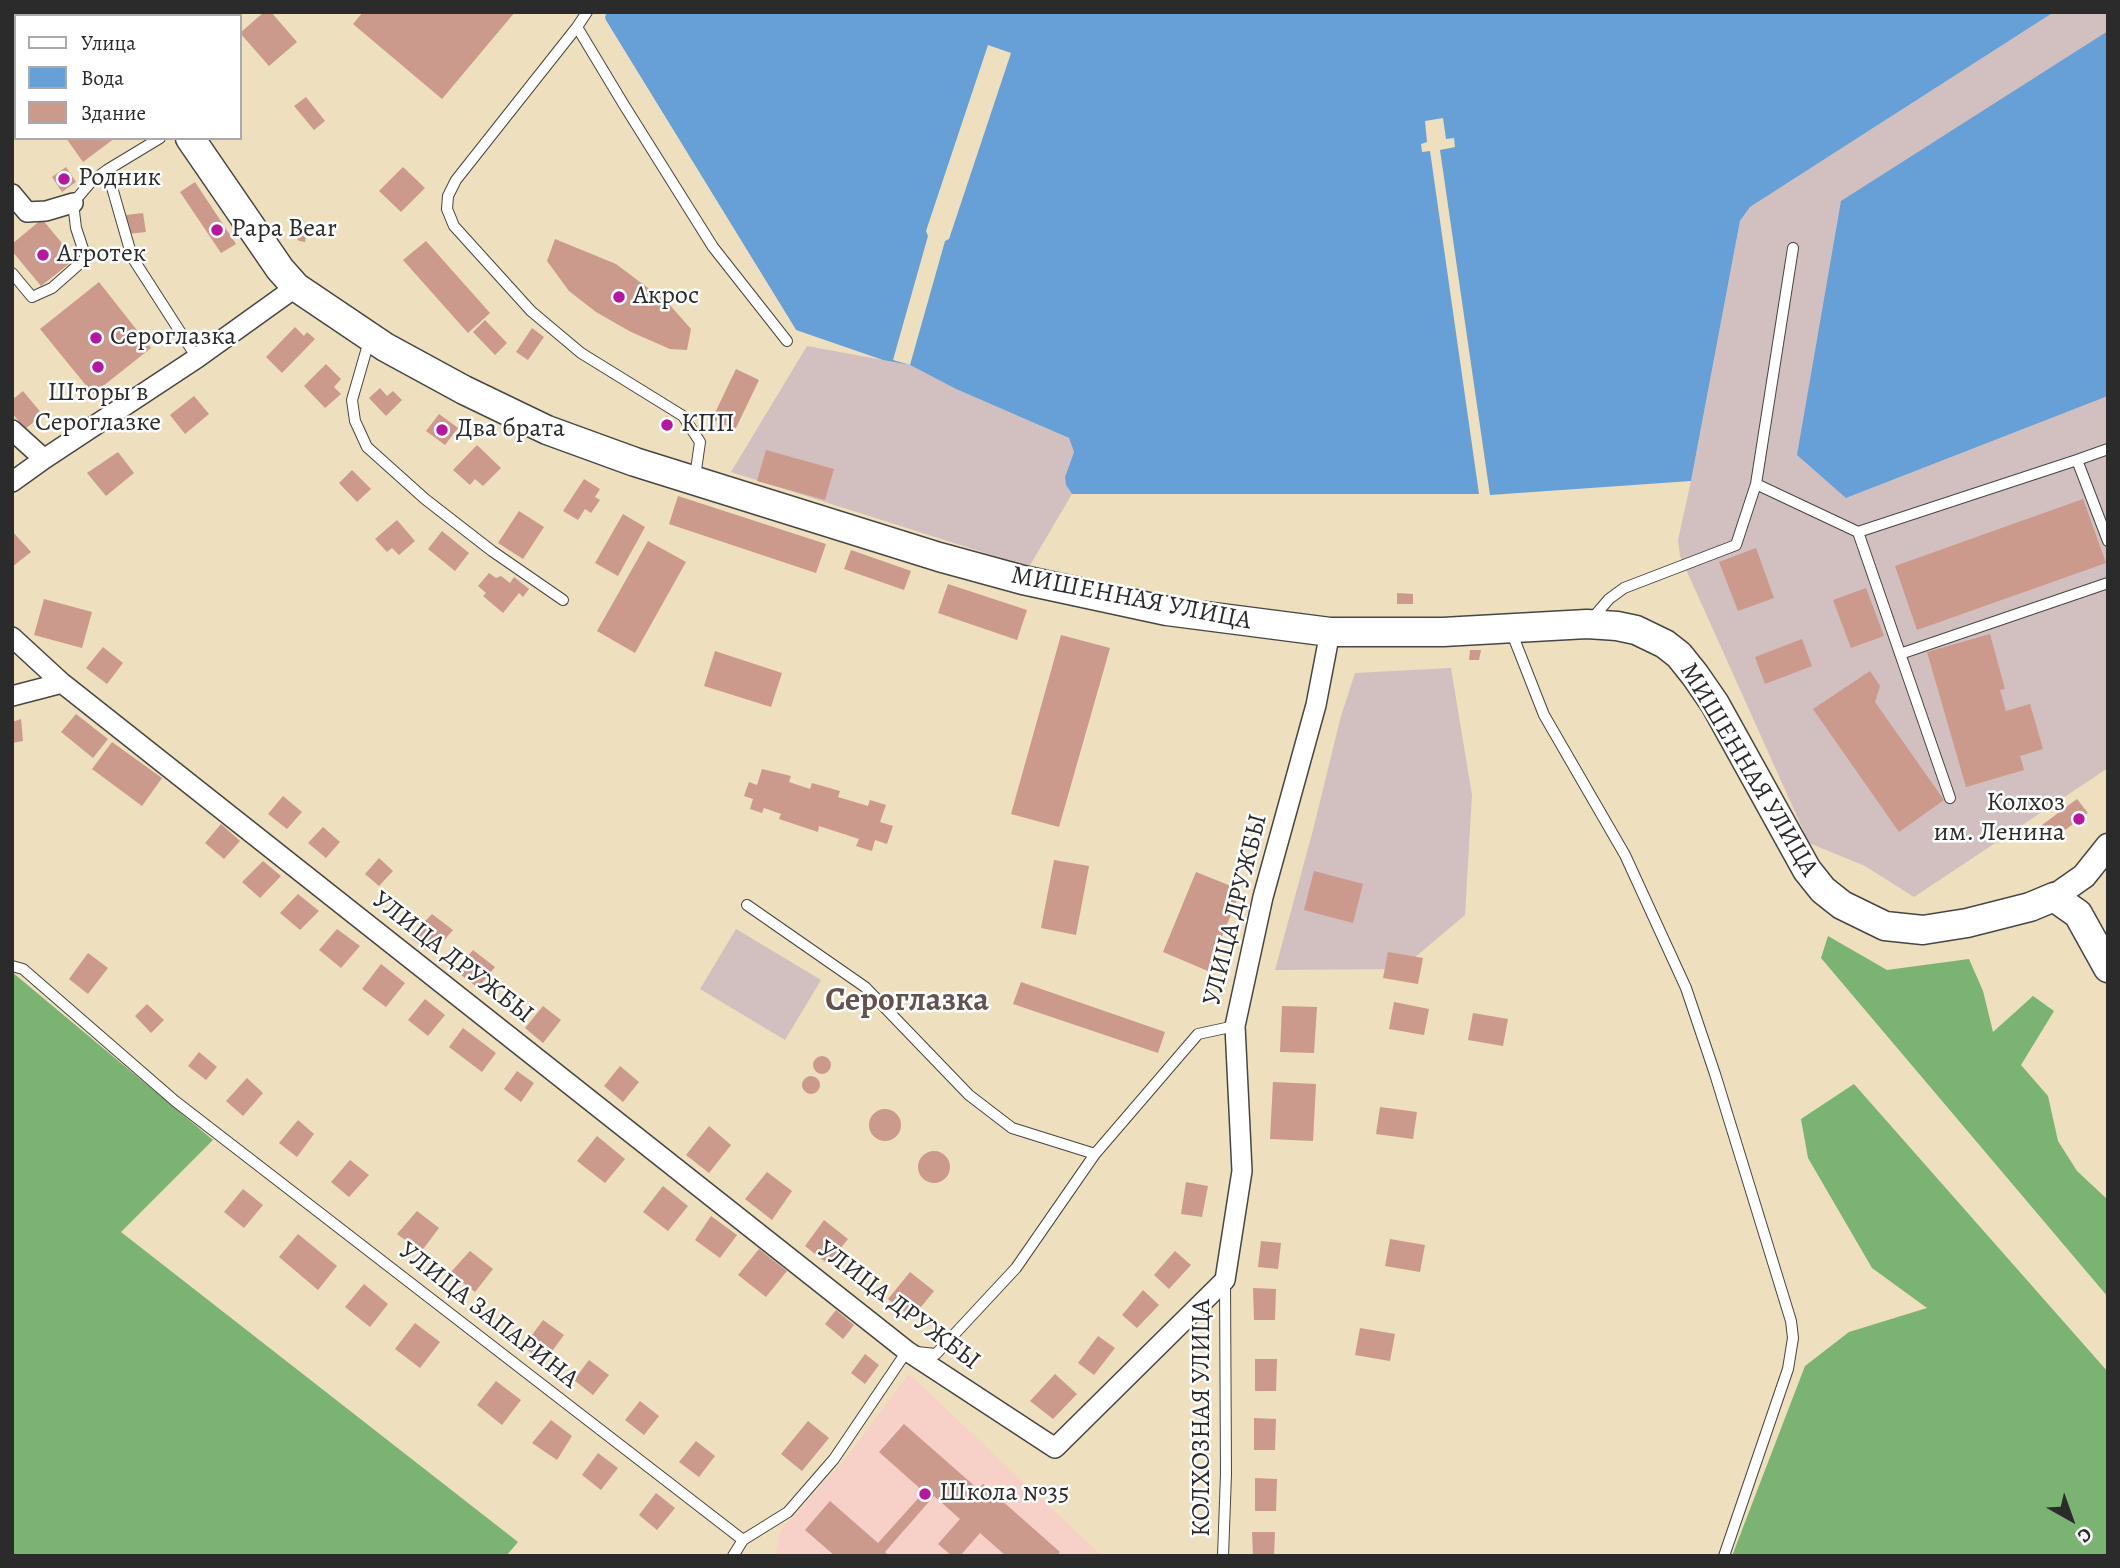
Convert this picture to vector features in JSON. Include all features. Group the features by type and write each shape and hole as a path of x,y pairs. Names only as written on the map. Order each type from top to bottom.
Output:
{"main road":[{"name":"МИШЕННАЯ УЛИЦА","path":"191,140 280,269 296,287 370,337 464,390 547,430 635,462 852,532 1023,580 1167,611 1330,632 1387,633 1587,624 1617,626 1636,631 1665,644 1679,655 1696,675 1715,704 1807,870 1823,890 1854,913 1885,926 1923,930 1967,923 2029,907 2054,897"},
{"path":"2054,897 2078,914 2108,968"}],"street":[{"path":"12,194 27,212 46,211 73,203"},
{"path":"12,482 197,358 296,287"},
{"path":"12,430 44,459"},
{"name":"УЛИЦА ДРУЖБЫ","path":"12,637 62,683 906,1351 1055,1448 1225,1280 1242,1171 1235,1026 1263,897 1316,705 1330,632"},
{"path":"12,696 62,683"},
{"path":"2054,897 2084,876 2108,846"}],"lane":[{"path":"587,12 456,180 448,196 447,209 454,226 531,312 581,353 683,416 700,442 694,481"},
{"path":"577,27 713,247 787,341"},
{"path":"12,273 32,297 52,288 86,258 76,228 73,203 90,183 107,170 157,140"},
{"path":"107,170 132,257 197,358"},
{"path":"1587,624 1604,604 1624,588 1736,545 1755,485 1793,248"},
{"path":"370,337 352,400 355,421 367,447 425,499 492,551 563,600"},
{"path":"1755,485 1858,532 2108,449"},
{"path":"2077,460 2108,541"},
{"path":"1858,532 1950,798"},
{"path":"1900,654 2108,583"},
{"path":"1510,629 1544,715 1625,855 1686,988 1791,1321 1793,1338 1788,1369 1724,1556"},
{"path":"747,905 865,987 969,1095 1012,1128 1095,1154"},
{"name":"УЛИЦА ЗАПАРИНА","path":"12,966 23,969 175,1101 743,1540"},
{"path":"733,1556 743,1540 788,1512 834,1459 906,1351 936,1354 1016,1268 1095,1154 1198,1034 1235,1026"},
{"name":"КОЛХОЗНАЯ УЛИЦА","path":"1223,1556 1226,1474 1225,1280"}],"shaded area":[{"path":"2054,12 2108,12 2108,31 1846,498 2108,396 2108,768 1914,897 1865,866 1809,843 1680,556 1678,540 1740,221 1750,207"},
{"path":"807,346 910,365 956,389 1069,438 1074,452 1065,477 1066,485 1072,494 1029,567 731,472"},
{"path":"1451,668 1472,795 1465,915 1401,969 1275,970 1341,716 1355,673"},
{"path":"736,929 821,980 785,1040 700,989"},
{"name":"Школа №35","path":"909,1374 1102,1556 775,1556 781,1530 846,1458"}],"green space":[{"path":"1828,936 1887,970 1969,959 1983,991 1993,1032 2033,996 2054,1011 2021,1065 2048,1096 2058,1141 2077,1171 2108,1200 2108,1297 1821,958"},
{"path":"12,972 213,1140 121,1232 518,1542 506,1556 12,1556"},
{"path":"1854,1084 2108,1372 2108,1556 1732,1556 1805,1366 1849,1332 1927,1308 1872,1268 1808,1158 1801,1119"}],"water":[{"path":"607,12 2054,12 1750,207 1740,221 1691,481 1490,495 1440,150 1455,147 1454,138 1446,139 1443,118 1425,121 1427,142 1421,144 1422,152 1430,151 1479,494 1072,494 1066,485 1065,477 1074,452 1069,438 956,389 910,365 883,360 796,330 604,17"},
{"path":"2108,31 2108,396 1846,498 1797,455 1841,201"}],"pier":[{"path":"603,12 607,12 606,21 796,330 795,333 603,23"},
{"path":"988,45 1011,53 949,239 945,241 910,365 893,360 928,236 926,231"}],"building":[{"path":"264,12 271,12 297,42 269,66 242,35 242,31"},
{"path":"363,12 515,12 442,99 353,24"},
{"path":"306,97 325,121 314,130 294,106"},
{"path":"67,140 112,140 83,162"},
{"name":"Родник","path":"66,167 76,182 62,192 52,177"},
{"path":"403,167 425,188 401,212 379,191"},
{"path":"195,182 236,244 221,253 180,192"},
{"path":"143,213 146,232 128,234 126,215"},
{"name":"Агротек","path":"42,219 75,259 41,286 12,251 12,244"},
{"path":"290,222 296,223 306,236 305,242 299,241 289,229"},
{"name":"Акрос","path":"555,239 616,264 668,303 691,329 687,350 670,349 631,332 596,312 569,291 547,261"},
{"path":"426,241 490,313 468,333 403,260"},
{"name":"Сероглазка","path":"99,282 151,348 93,394 40,329"},
{"path":"485,320 507,343 495,355 473,332"},
{"path":"295,327 304,336 307,332 315,339 282,373 266,357"},
{"path":"532,328 544,337 528,360 516,352"},
{"path":"326,364 341,379 334,387 341,394 325,408 304,386"},
{"path":"736,369 759,380 735,430 712,419"},
{"path":"380,388 387,396 393,391 402,400 386,416 369,398"},
{"path":"23,391 43,415 25,429 12,413 12,400"},
{"path":"194,396 209,414 185,434 170,415"},
{"name":"Два брата","path":"439,414 458,428 445,445 426,431"},
{"name":"КПП","path":"666,416 675,422 669,432 660,427"},
{"path":"477,445 501,468 483,486 475,479 470,485 453,470"},
{"path":"766,450 834,469 825,500 757,481"},
{"path":"118,452 134,473 106,496 87,473"},
{"path":"352,470 371,489 357,502 339,483"},
{"path":"584,479 600,489 595,497 600,500 591,513 585,509 578,520 563,511"},
{"path":"678,496 826,544 816,573 669,524"},
{"path":"2083,499 2106,563 1917,630 1895,566"},
{"path":"519,511 544,527 523,559 498,543"},
{"path":"623,514 645,527 618,576 595,563"},
{"path":"397,520 415,541 399,555 392,548 387,552 375,539"},
{"path":"12,531 31,552 12,567"},
{"path":"442,531 469,553 455,571 428,549"},
{"path":"648,541 686,562 635,653 597,631"},
{"path":"1756,548 1774,598 1738,611 1719,562"},
{"path":"851,550 911,571 904,590 844,569"},
{"path":"489,573 496,578 501,576 510,583 514,577 529,589 523,597 519,593 503,613 483,596 486,593 478,586"},
{"path":"948,584 1027,610 1017,640 938,613"},
{"path":"1866,588 1884,636 1851,648 1833,600"},
{"path":"1397,593 1413,594 1413,604 1397,604"},
{"path":"44,599 92,612 82,648 34,635"},
{"path":"1990,634 2005,689 2000,690 2006,711 2030,704 2043,749 2020,756 2024,770 1966,787 1927,652"},
{"path":"1061,635 1110,648 1059,827 1011,814"},
{"path":"1802,639 1812,666 1765,684 1755,657"},
{"path":"103,647 123,663 107,684 86,668"},
{"path":"1470,650 1481,650 1479,660 1469,660"},
{"path":"715,651 782,673 771,707 704,686"},
{"path":"1870,671 1880,686 1875,702 1944,800 1899,832 1813,709"},
{"path":"76,714 108,739 93,758 61,732"},
{"path":"21,719 23,741 12,743 12,722"},
{"path":"112,742 162,778 142,806 92,769"},
{"path":"762,769 791,776 789,782 810,789 812,783 840,791 838,797 868,806 870,800 886,805 880,822 893,826 887,844 875,840 872,851 856,846 859,839 819,826 818,832 779,819 781,814 764,808 762,813 750,809 753,799 744,796 749,782 757,785"},
{"path":"283,796 302,812 287,829 268,814"},
{"path":"2077,799 2088,813 2049,842 2038,828"},
{"path":"221,824 240,841 224,859 205,843"},
{"path":"323,827 340,842 326,858 308,843"},
{"path":"379,858 393,871 379,886 365,874"},
{"path":"1054,860 1089,866 1076,935 1041,928"},
{"path":"263,861 281,876 260,898 242,882"},
{"path":"1314,871 1363,884 1353,923 1304,910"},
{"path":"1196,872 1241,890 1208,971 1163,952"},
{"path":"298,894 319,911 300,930 280,913"},
{"path":"432,914 453,930 432,954 410,937"},
{"path":"337,929 360,946 341,968 319,950"},
{"path":"473,950 495,967 478,988 456,971"},
{"path":"1388,952 1423,958 1418,984 1383,978"},
{"path":"88,953 108,968 88,994 69,979"},
{"path":"381,964 405,983 386,1007 362,989"},
{"path":"1021,982 1165,1032 1158,1053 1013,1004"},
{"path":"425,999 445,1015 428,1036 408,1020"},
{"path":"1394,1002 1429,1009 1424,1035 1389,1029"},
{"path":"147,1004 164,1020 151,1033 135,1016"},
{"path":"543,1006 561,1020 543,1043 525,1028"},
{"path":"1282,1006 1317,1007 1314,1053 1280,1052"},
{"path":"1473,1013 1508,1019 1503,1046 1468,1040"},
{"path":"463,1028 496,1053 482,1072 449,1047"},
{"path":"199,1052 217,1067 206,1080 188,1066"},
{"path":"822,1056 828,1059 831,1065 828,1071 822,1074 816,1071 813,1065 816,1059"},
{"path":"620,1066 639,1082 623,1102 604,1086"},
{"path":"517,1071 534,1083 521,1102 504,1089"},
{"path":"811,1076 817,1079 820,1085 817,1091 811,1094 805,1091 802,1085 805,1079"},
{"path":"247,1078 263,1093 243,1116 226,1101"},
{"path":"1273,1082 1316,1084 1313,1141 1270,1139"},
{"path":"1380,1107 1417,1112 1413,1139 1376,1134"},
{"path":"885,1109 896,1114 901,1125 896,1136 885,1141 874,1136 869,1125 874,1114"},
{"path":"298,1120 314,1134 297,1157 279,1143"},
{"path":"709,1126 731,1145 709,1173 686,1155"},
{"path":"597,1136 625,1159 605,1183 577,1161"},
{"path":"934,1151 945,1156 950,1167 945,1178 934,1183 923,1178 918,1167 923,1156"},
{"path":"350,1160 369,1175 349,1197 331,1182"},
{"path":"767,1172 792,1191 772,1220 745,1199"},
{"path":"1186,1182 1208,1186 1202,1217 1181,1214"},
{"path":"663,1186 688,1206 668,1231 643,1212"},
{"path":"243,1189 263,1205 244,1228 224,1212"},
{"path":"417,1211 439,1228 421,1252 397,1234"},
{"path":"711,1216 737,1235 720,1258 695,1240"},
{"path":"824,1220 848,1239 828,1264 805,1246"},
{"path":"298,1234 337,1266 318,1290 279,1257"},
{"path":"1390,1239 1425,1245 1420,1272 1385,1266"},
{"path":"1261,1241 1281,1243 1278,1269 1258,1267"},
{"path":"759,1249 787,1271 766,1297 738,1275"},
{"path":"470,1251 493,1269 475,1292 450,1273"},
{"path":"1175,1251 1191,1265 1169,1289 1154,1275"},
{"path":"910,1272 934,1291 912,1318 888,1299"},
{"path":"364,1284 388,1304 370,1327 345,1307"},
{"path":"1253,1288 1276,1289 1275,1320 1254,1320"},
{"path":"1143,1290 1159,1305 1137,1328 1122,1315"},
{"path":"836,1310 854,1325 843,1339 825,1324"},
{"path":"543,1320 564,1335 544,1362 523,1347"},
{"path":"415,1323 440,1342 420,1368 395,1349"},
{"path":"1360,1328 1395,1334 1390,1361 1355,1355"},
{"path":"1098,1336 1115,1348 1094,1375 1078,1363"},
{"path":"865,1354 879,1365 865,1384 851,1373"},
{"path":"1255,1359 1277,1359 1276,1391 1255,1391"},
{"path":"589,1360 609,1375 593,1395 574,1380"},
{"path":"1055,1374 1077,1394 1053,1419 1030,1401"},
{"path":"496,1381 521,1400 502,1425 477,1405"},
{"path":"640,1401 659,1416 644,1435 625,1420"},
{"path":"1254,1418 1276,1419 1275,1450 1254,1450"},
{"path":"551,1420 572,1436 557,1460 532,1443"},
{"path":"808,1421 829,1438 802,1471 781,1454"},
{"name":"Школа №35","path":"904,1424 978,1489 983,1484 1060,1552 1057,1556 1006,1556 980,1533 960,1556 952,1556 938,1544 960,1519 934,1496 885,1552 889,1556 835,1556 805,1530 830,1501 878,1543 924,1492 879,1452"},
{"path":"696,1441 715,1456 699,1477 679,1462"},
{"path":"598,1453 618,1468 601,1490 582,1475"},
{"path":"1255,1478 1277,1479 1276,1511 1255,1511"},
{"path":"656,1493 675,1508 657,1530 639,1515"},
{"path":"1252,1532 1275,1532 1274,1556 1253,1556"}],"place":[{"name":"Родник","path":"64,179"},
{"name":"Papa Bear","path":"217,230"},
{"name":"Агротек","path":"43,255"},
{"name":"Акрос","path":"619,297"},
{"name":"Сероглазка","path":"96,338"},
{"name":"Шторы в Сероглазке","path":"98,367"},
{"name":"КПП","path":"667,425"},
{"name":"Два брата","path":"442,430"},
{"name":"Колхоз им. Ленина","path":"2079,819"},
{"name":"Школа №35","path":"925,1494"}],"district":[{"name":"Сероглазка","path":"907,1002"}]}
